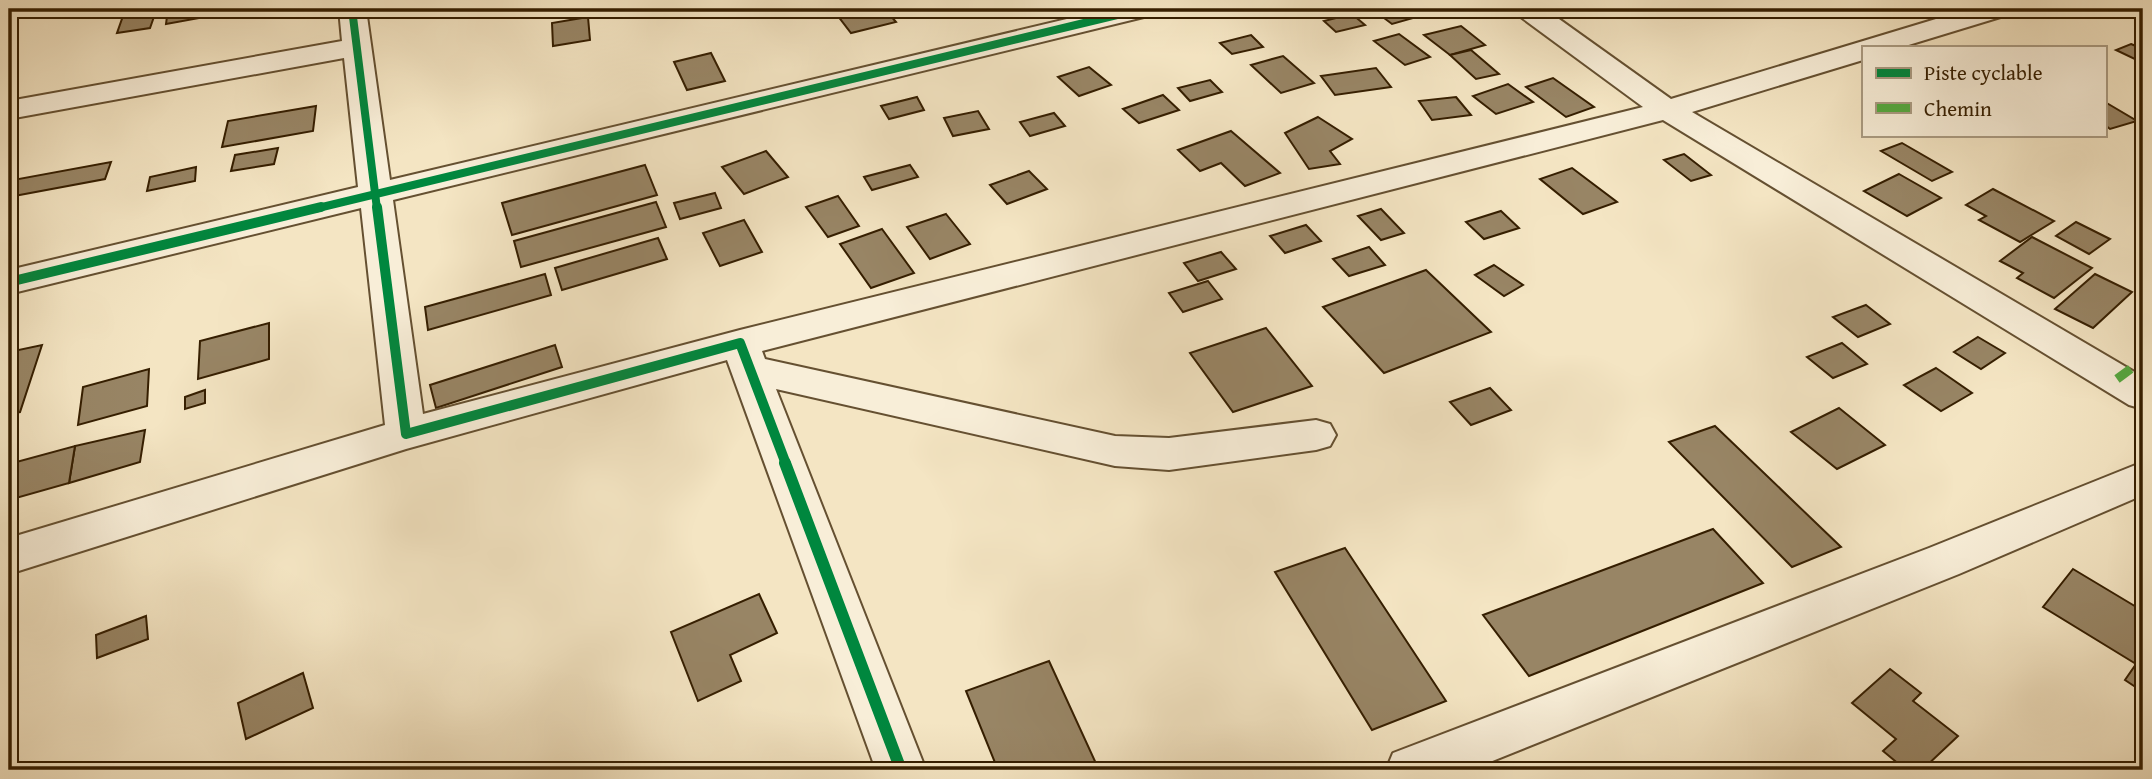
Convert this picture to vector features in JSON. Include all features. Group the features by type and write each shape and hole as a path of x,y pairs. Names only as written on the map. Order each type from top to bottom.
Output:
{"street":[{"path":"352,9 406,434"},
{"path":"9,282 1142,9"},
{"path":"1528,9 1667,110 2143,395"},
{"path":"1877,46 1997,9"},
{"path":"9,110 357,47"},
{"path":"9,556 406,434 745,356 1667,110 1862,51"},
{"path":"745,356 1115,451 1169,454 1316,435"},
{"path":"745,356 901,770"},
{"path":"1411,770 1944,561 2143,478"}],"building":[{"path":"168,9 206,9 205,17 166,24"},
{"path":"866,9 885,9 896,22 851,33 838,16"},
{"path":"1372,9 1425,9 1431,13 1392,24"},
{"path":"2118,9 2143,9 2143,19"},
{"path":"156,11 150,28 117,33 123,16"},
{"path":"1352,14 1365,25 1336,32 1324,21"},
{"path":"588,17 590,40 553,46 552,23"},
{"path":"1461,26 1485,45 1450,55 1424,35"},
{"path":"1399,34 1430,57 1405,65 1374,41"},
{"path":"1251,35 1263,47 1232,54 1220,43"},
{"path":"2131,44 2143,49 2143,63 2116,50"},
{"path":"1471,50 1499,74 1476,79 1450,55"},
{"path":"711,53 725,81 687,90 674,62"},
{"path":"1283,56 1314,83 1281,93 1251,65"},
{"path":"1089,67 1111,85 1079,96 1058,77"},
{"path":"1376,68 1391,87 1335,95 1321,76"},
{"path":"1553,78 1594,107 1566,117 1526,87"},
{"path":"1210,80 1222,92 1190,101 1178,88"},
{"path":"1508,84 1533,102 1496,114 1473,96"},
{"path":"1163,95 1179,110 1139,123 1123,109"},
{"path":"917,97 924,110 889,119 881,106"},
{"path":"1456,97 1471,115 1432,120 1419,101"},
{"path":"2106,103 2137,121 2110,129 2106,126"},
{"path":"316,106 313,131 222,147 228,121"},
{"path":"978,111 989,129 953,136 944,118"},
{"path":"1054,113 1065,126 1030,136 1020,122"},
{"path":"1318,117 1352,139 1330,151 1340,164 1309,169 1285,133"},
{"path":"1231,131 1280,173 1245,186 1221,163 1200,171 1178,150"},
{"path":"1902,143 1952,172 1932,181 1881,151"},
{"path":"278,148 274,164 231,171 235,155"},
{"path":"766,151 788,177 744,194 722,167"},
{"path":"1684,154 1711,175 1691,181 1664,160"},
{"path":"111,162 105,179 9,197 13,180"},
{"path":"645,165 657,195 512,235 502,203"},
{"path":"910,165 918,177 872,190 864,177"},
{"path":"196,167 195,181 147,191 150,177"},
{"path":"1572,168 1617,202 1583,214 1540,179"},
{"path":"1029,171 1047,189 1007,204 990,185"},
{"path":"1899,174 1941,198 1907,216 1864,191"},
{"path":"1993,189 2054,221 2020,242 1979,220 1986,216 1966,205"},
{"path":"715,193 721,208 680,219 674,203"},
{"path":"838,196 859,226 828,237 806,207"},
{"path":"656,202 666,227 521,267 514,241"},
{"path":"1381,209 1404,233 1381,240 1358,216"},
{"path":"1501,211 1519,228 1484,239 1466,222"},
{"path":"946,214 970,244 930,259 907,227"},
{"path":"744,220 762,252 720,266 703,233"},
{"path":"2076,222 2110,239 2089,254 2056,236"},
{"path":"1306,225 1321,241 1285,253 1270,236"},
{"path":"882,229 914,273 871,288 840,244"},
{"path":"2032,237 2092,268 2054,298 2017,278 2023,273 2000,261"},
{"path":"658,238 667,259 562,290 555,268"},
{"path":"1369,247 1385,265 1349,276 1333,259"},
{"path":"1221,252 1236,269 1198,281 1184,263"},
{"path":"1494,265 1523,285 1504,296 1475,275"},
{"path":"1426,270 1491,332 1384,373 1323,307"},
{"path":"545,274 551,295 428,330 425,307"},
{"path":"2095,274 2132,292 2093,328 2055,309"},
{"path":"1208,281 1222,299 1183,312 1169,293"},
{"path":"1866,305 1890,324 1858,337 1833,317"},
{"path":"269,323 269,359 198,379 200,341"},
{"path":"1266,328 1312,386 1233,412 1190,353"},
{"path":"1978,337 2005,353 1981,369 1954,352"},
{"path":"1842,343 1867,364 1833,378 1807,357"},
{"path":"42,345 20,412 9,414 9,352"},
{"path":"555,345 562,367 436,408 430,385"},
{"path":"1936,368 1972,393 1941,411 1904,385"},
{"path":"149,369 147,406 78,425 83,387"},
{"path":"1490,388 1511,410 1471,425 1450,402"},
{"path":"205,390 205,403 185,409 185,397"},
{"path":"1839,408 1885,445 1837,469 1791,432"},
{"path":"1715,426 1841,547 1792,567 1669,442"},
{"path":"145,430 140,462 69,483 75,446"},
{"path":"75,446 69,483 9,500 9,464"},
{"path":"1713,529 1763,583 1529,676 1483,615"},
{"path":"1345,548 1446,701 1372,730 1275,572"},
{"path":"2073,569 2143,611 2143,692 2125,680 2136,664 2043,607"},
{"path":"759,594 777,633 730,655 741,681 698,701 671,632"},
{"path":"146,616 148,639 97,658 96,635"},
{"path":"1049,661 1099,770 998,770 966,691"},
{"path":"1890,669 1921,693 1913,701 1958,736 1922,770 1906,770 1883,751 1896,739 1852,703"},
{"path":"303,673 313,708 246,739 238,703"}],"marked path":[{"path":"2117,379 2143,360"}],"cycle path":[{"path":"352,9 406,434 740,343 901,770"},
{"path":"9,282 1142,9"}]}
